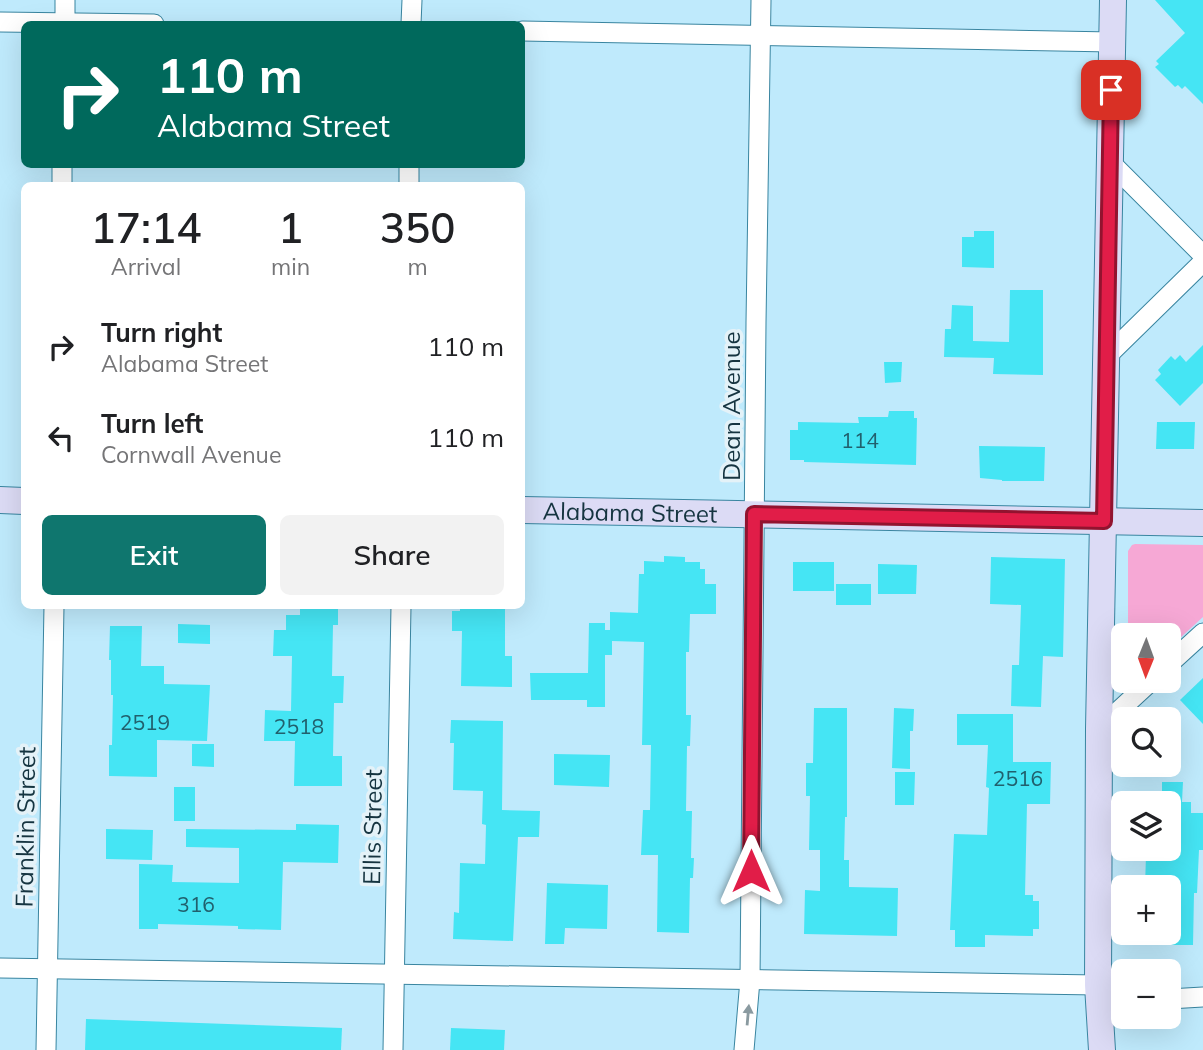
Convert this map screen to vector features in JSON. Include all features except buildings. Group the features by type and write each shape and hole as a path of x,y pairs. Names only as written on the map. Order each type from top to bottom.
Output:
{"main road":[{"path":"1102,1050 1107,999 1099,729 1113,0"},
{"path":"0,500 21,501"},
{"name":"Alabama Street","path":"525,510 1203,523"}],"street":[{"path":"65,0 65,21"},
{"path":"411,21 412,0"},
{"name":"Dean Avenue","path":"744,1050 750,980 761,0"},
{"path":"0,22 21,23"},
{"path":"525,31 1112,42"},
{"path":"1110,162 1203,255"},
{"path":"1107,356 1203,262"},
{"name":"Franklin Street","path":"46,1050 54,609"},
{"name":"Ellis Street","path":"393,1050 401,609"},
{"path":"1181,653 1203,633"},
{"path":"1099,729 1138,693"},
{"path":"0,968 750,980 1107,999"},
{"path":"1181,997 1200,993"}],"shaded area":[{"path":"1132,545 1203,545 1203,617 1181,637 1181,623 1128,623 1128,551"}],"route":[{"path":"751,871 754,514 1104,521 1111,90"}]}
